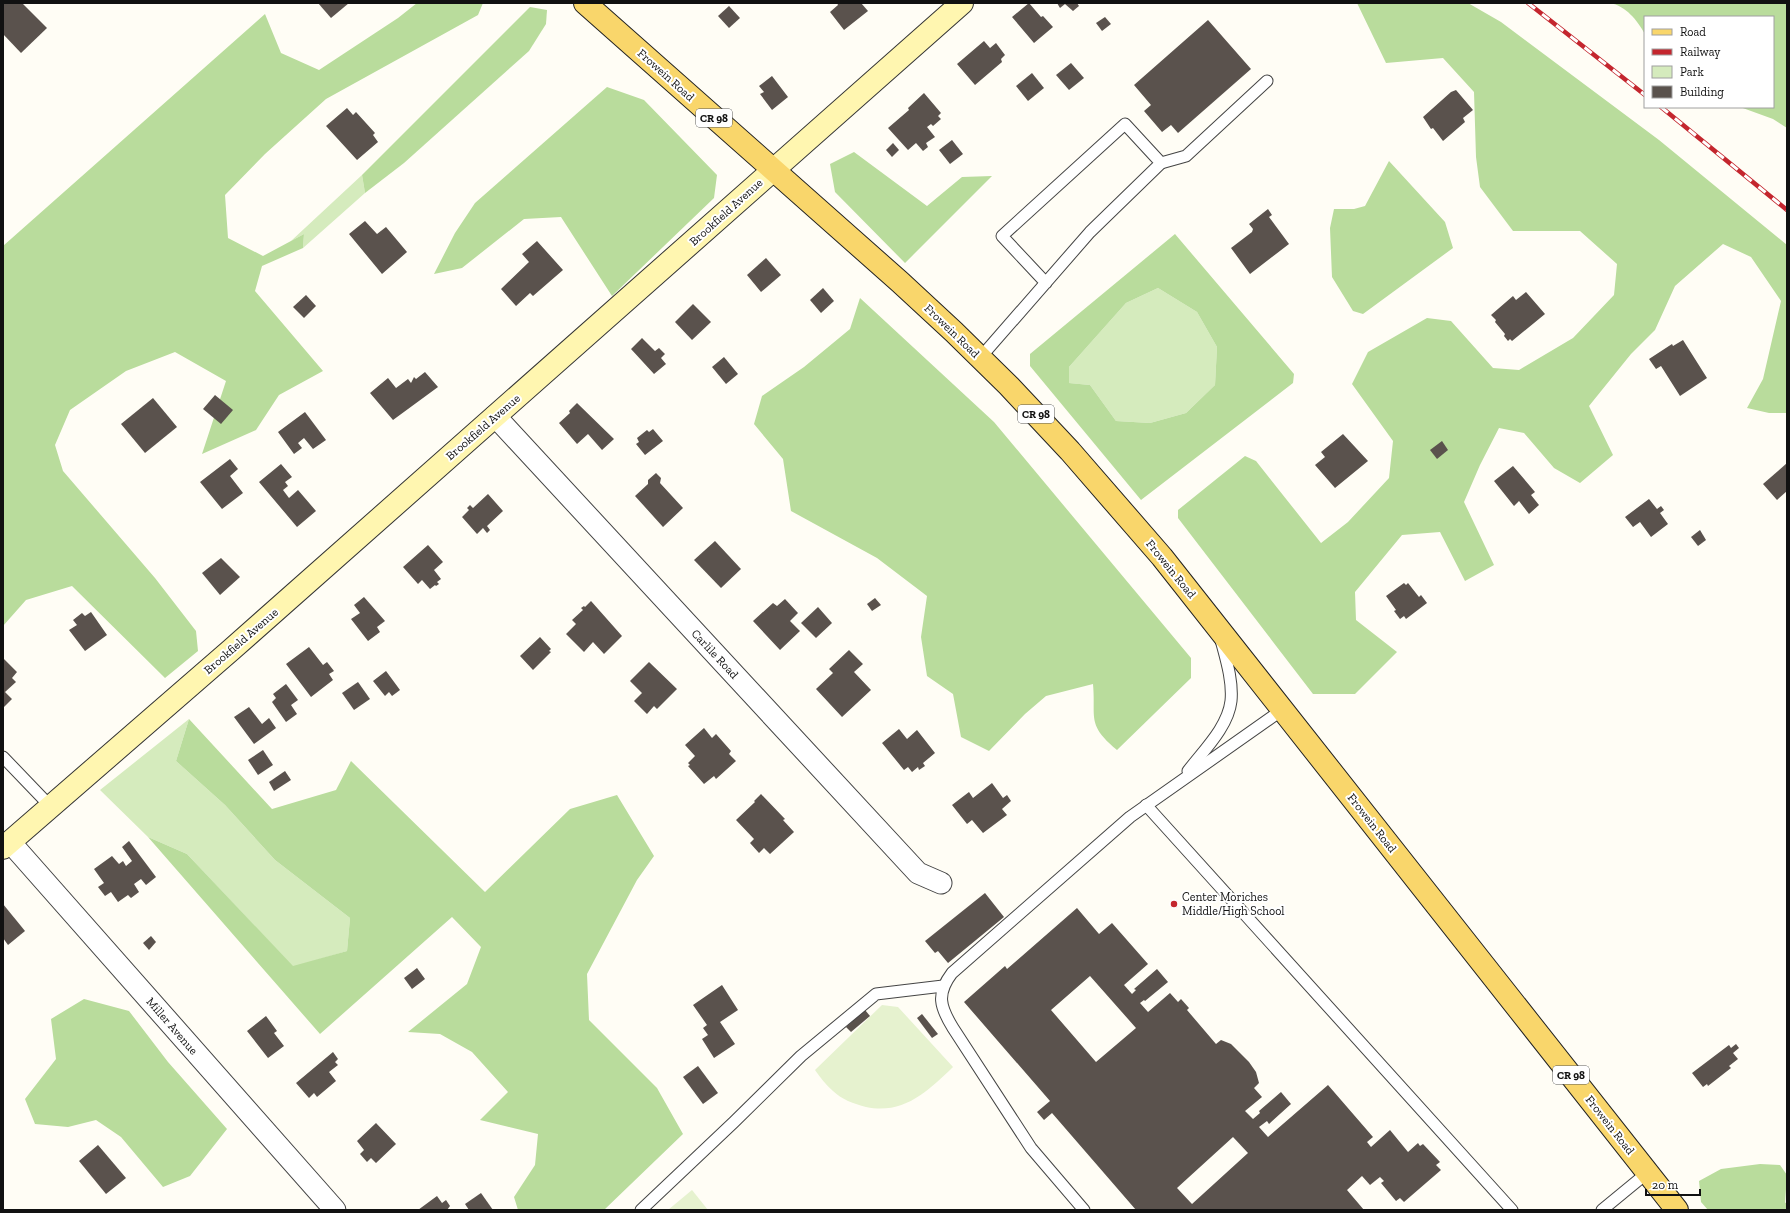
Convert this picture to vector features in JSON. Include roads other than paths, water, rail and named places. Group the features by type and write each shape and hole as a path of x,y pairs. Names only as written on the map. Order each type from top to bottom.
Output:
{"main road":[{"name":"Frowein Road","path":"585,3 906,287 1038,416 1101,485 1162,556 1677,1210"},
{"name":"Brookfield Avenue","path":"6,845 231,650 962,3"}],"street":[{"name":"Carlile Road","path":"495,416 918,873 941,883"},
{"name":"Miller Avenue","path":"6,845 335,1210"}],"lane":[{"path":"980,358 1090,232 1161,163 1186,156 1267,81"},
{"path":"1046,283 1002,236 1125,124 1161,163"},
{"path":"1182,779 1220,728 1228,711 1231,689 1219,630"},
{"path":"1084,1210 1031,1148 953,1028 943,1010 941,1001 943,986 952,973 1130,817 1282,710"},
{"path":"3,757 51,807"},
{"path":"1146,805 1512,1210"},
{"path":"641,1210 801,1056 876,994 943,986"},
{"path":"1602,1210 1647,1173"}],"railway":[{"path":"1528,3 1644,94"},
{"path":"1662,108 1787,210"}],"place":[{"name":"Center Moriches Middle/High School","path":"1174,904"}]}
